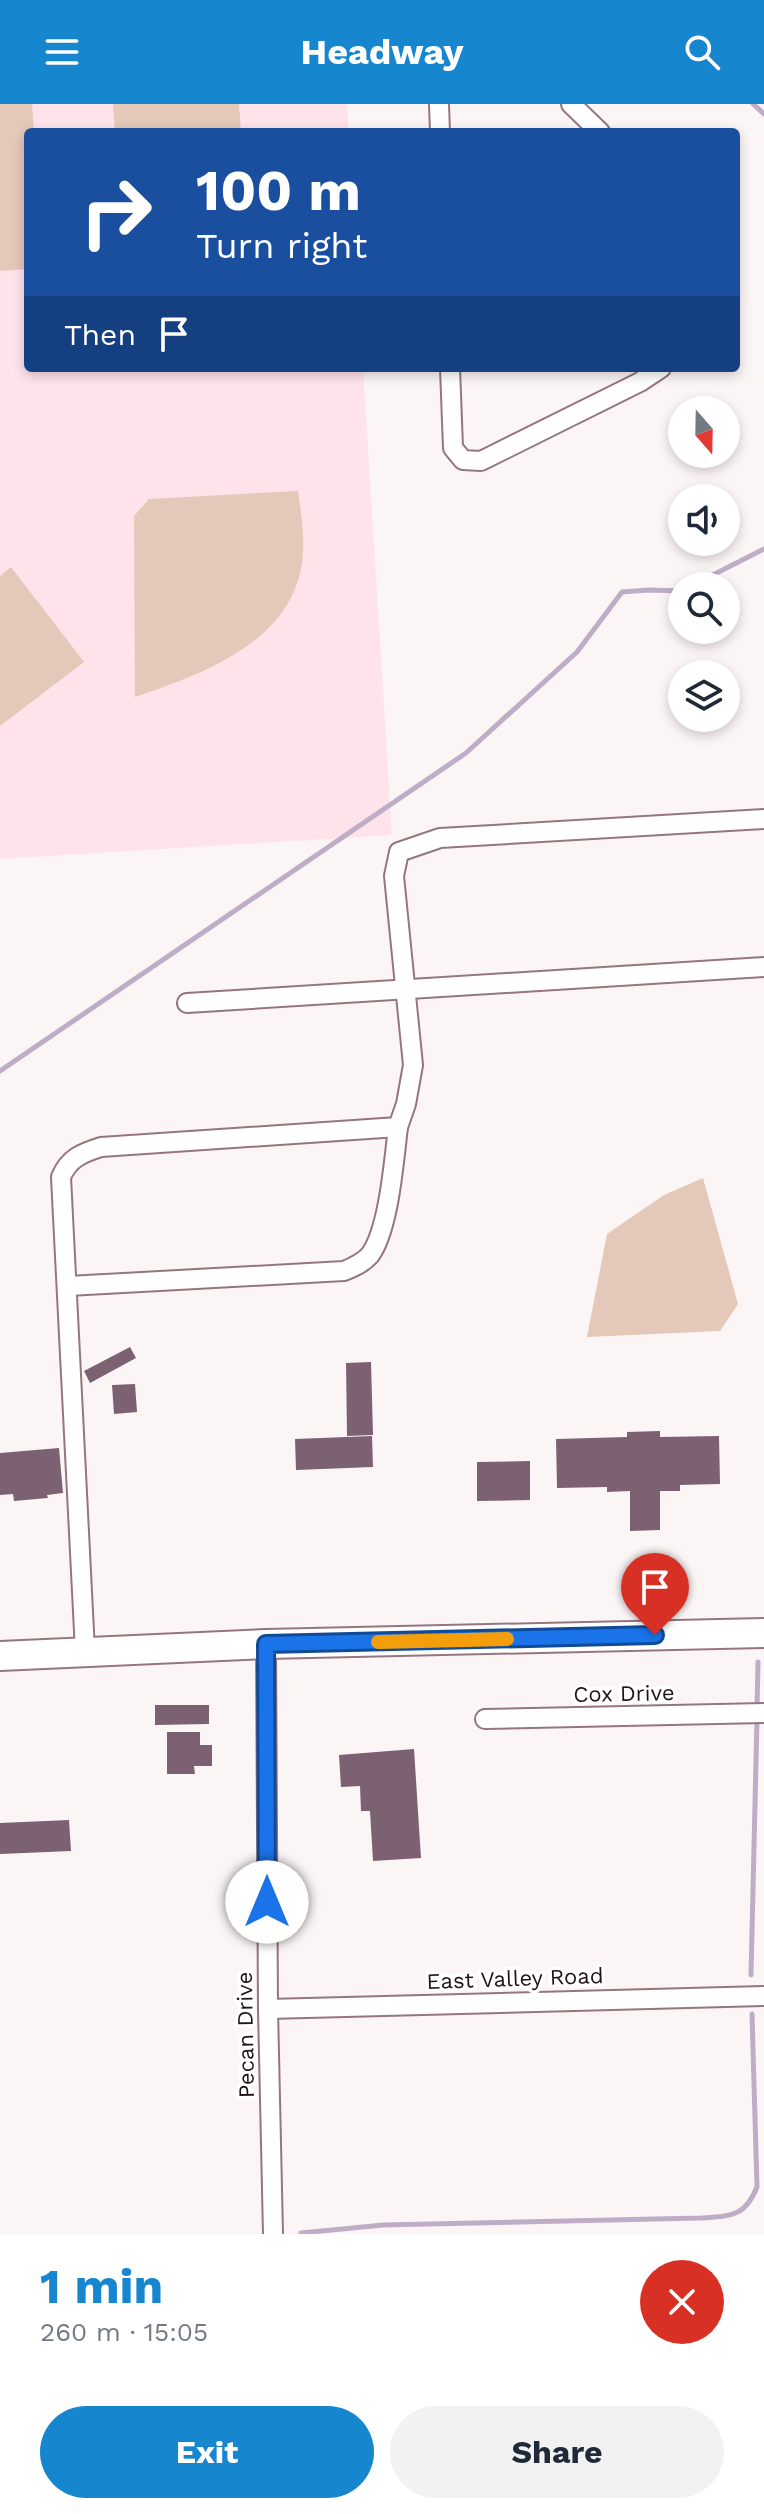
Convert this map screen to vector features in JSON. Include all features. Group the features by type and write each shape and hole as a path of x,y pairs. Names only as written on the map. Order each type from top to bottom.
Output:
{"main road":[{"path":"0,1656 266,1644 764,1633"}],"street":[{"path":"439,104 440,128"},
{"path":"571,104 596,128"},
{"path":"450,372 453,448 463,460 481,461 655,372"},
{"path":"68,1286 344,1271 358,1265 371,1252 379,1235 398,1127 413,1065 394,876 399,852 440,838 764,819"},
{"path":"187,1003 764,967"},
{"path":"85,1651 61,1177 64,1169 78,1154 101,1147 398,1127"},
{"name":"Pecan Drive","path":"266,1644 273,2234"},
{"name":"Cox Drive","path":"485,1719 764,1713"},
{"name":"East Valley Road","path":"268,2009 764,1996"}],"shaded area":[{"path":"0,104 347,104 349,128 24,128 24,372 363,372 392,835 0,859"},
{"path":"0,104 32,104 34,128 24,128 24,269 0,271"},
{"path":"113,104 239,104 241,128 115,128"},
{"path":"298,491 303,556 299,577 289,601 274,622 255,640 209,668 135,697 134,516 149,499"},
{"path":"11,567 84,662 0,726 0,576"},
{"path":"703,1178 738,1304 720,1331 587,1337 607,1234 664,1195"}],"building":[{"path":"130,1347 136,1358 90,1383 84,1371"},
{"path":"371,1362 373,1435 347,1436 346,1363"},
{"path":"135,1384 137,1412 114,1414 112,1385"},
{"path":"660,1431 660,1437 719,1436 720,1484 680,1485 680,1491 660,1491 660,1530 630,1531 630,1491 607,1492 607,1487 557,1488 556,1439 627,1437 627,1432"},
{"path":"372,1436 373,1467 296,1470 295,1439"},
{"path":"59,1448 63,1493 47,1495 48,1498 14,1501 13,1494 0,1495 0,1453"},
{"path":"530,1461 530,1500 477,1501 477,1462"},
{"path":"155,1705 209,1705 209,1724 155,1725"},
{"path":"167,1732 200,1732 200,1745 212,1745 212,1766 194,1766 195,1774 167,1774"},
{"path":"414,1749 421,1858 373,1861 370,1811 361,1811 360,1786 341,1787 339,1755"},
{"path":"69,1820 71,1851 0,1854 0,1823"}],"waterway":[{"path":"753,104 764,114"},
{"path":"719,572 764,549"},
{"path":"0,1071 466,753 577,652 622,592 668,591"},
{"path":"757,1709 758,1662"},
{"path":"751,1975 757,1719"},
{"path":"301,2233 383,2225 701,2218 736,2213 747,2204 757,2187 752,2014"}],"slow traffic":[{"path":"378,1642 507,1639"}],"route":[{"path":"267,1902 266,1644 655,1635"}]}
